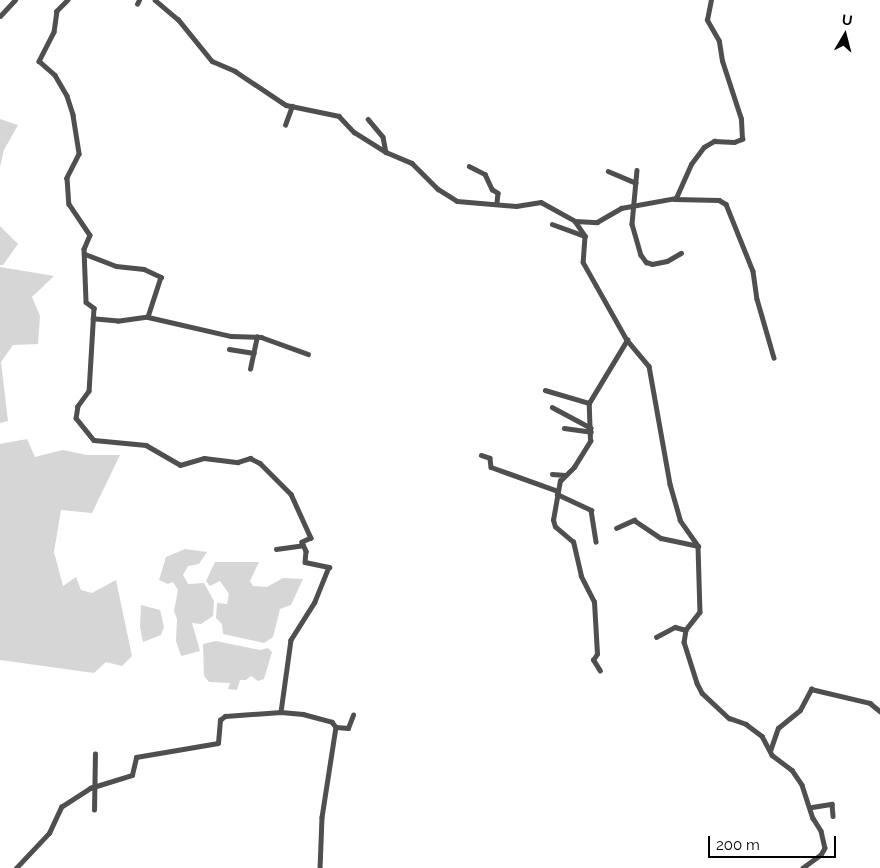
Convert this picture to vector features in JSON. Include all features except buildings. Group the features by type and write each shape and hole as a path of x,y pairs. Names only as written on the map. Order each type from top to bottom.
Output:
{"street":[{"path":"0,16 15,0"},
{"path":"68,0 57,11 54,32 39,61 54,73 67,96 79,151 66,180 70,207 90,233 85,254 86,302 94,307 89,390 79,405 76,416 87,434 95,441 146,445 180,464 204,458 238,462 248,458 258,462 292,494 299,506 311,539 302,541 306,551 305,562 329,568 315,602 291,640 281,712"},
{"path":"155,0 178,19 212,61 234,71 273,99 292,106 339,116 354,132 386,152 412,163 438,189 457,201 516,206 541,202 575,221 597,222 618,209 672,199 719,200 726,204 753,271 757,299 774,358"},
{"path":"672,199 678,194 689,168 704,147 714,141 737,142 742,137 742,119 722,61 720,41 707,20 711,0"},
{"path":"285,125 292,106"},
{"path":"368,119 383,137 386,152"},
{"path":"469,166 485,174 492,189 498,192 497,203"},
{"path":"637,170 632,206 632,230 646,262 664,262 682,253"},
{"path":"608,171 636,183"},
{"path":"575,221 585,236 583,262 627,340 649,366 672,493 680,520 698,546 700,612 686,630 684,642 702,693 729,718 746,724 762,736 770,751 792,770 812,807 825,848 821,856 803,868"},
{"path":"552,224 585,236"},
{"path":"85,254 117,266 143,269 160,276 148,317"},
{"path":"93,319 118,321 148,317 231,336 257,337 308,354"},
{"path":"250,369 257,337"},
{"path":"600,671 594,660 597,654 594,602 581,576 572,541 553,524 558,492 565,475 574,467 590,441 589,403 627,340"},
{"path":"229,349 254,353"},
{"path":"545,390 589,403"},
{"path":"552,407 591,430"},
{"path":"564,428 591,430"},
{"path":"481,455 490,458 491,468 558,492 591,510 596,542"},
{"path":"552,474 565,475"},
{"path":"616,528 637,521 640,526 660,538 698,546"},
{"path":"276,550 303,545"},
{"path":"656,638 675,627 686,630"},
{"path":"770,751 776,731 788,717 800,710 812,689 870,703 880,711"},
{"path":"16,868 49,833 61,807 97,786 132,775 138,756 218,744 223,717 281,712 321,718 336,726 348,728 353,715"},
{"path":"320,868 322,817 336,726"},
{"path":"94,810 97,786 96,754"},
{"path":"812,807 832,804 833,816"}],"shaded area":[{"path":"0,119 18,125 4,150 0,167"},
{"path":"0,226 18,244 3,265 0,265"},
{"path":"0,267 54,276 32,297 40,316 38,344 13,345 1,362 8,421 0,423"},
{"path":"27,439 35,457 63,450 87,455 120,455 92,513 61,510 54,552 63,586 76,577 81,590 92,593 116,580 132,656 122,666 106,662 94,673 0,660 0,444"},
{"path":"185,549 207,552 199,564 188,566 183,575 188,584 204,583 214,601 213,616 201,624 192,623 200,651 181,656 176,641 177,619 174,611 178,590 173,582 168,584 159,580 166,557"},
{"path":"215,562 259,562 250,581 253,586 267,587 283,578 303,579 291,605 280,609 273,637 264,643 223,634 222,624 216,618 217,603 227,604 229,594 220,581 210,586 206,581"},
{"path":"141,605 160,610 164,627 161,635 143,642 140,627"},
{"path":"216,641 260,650 268,648 272,652 264,679 258,681 251,676 246,680 240,680 237,690 228,689 230,683 209,682 204,676 203,644"}]}
